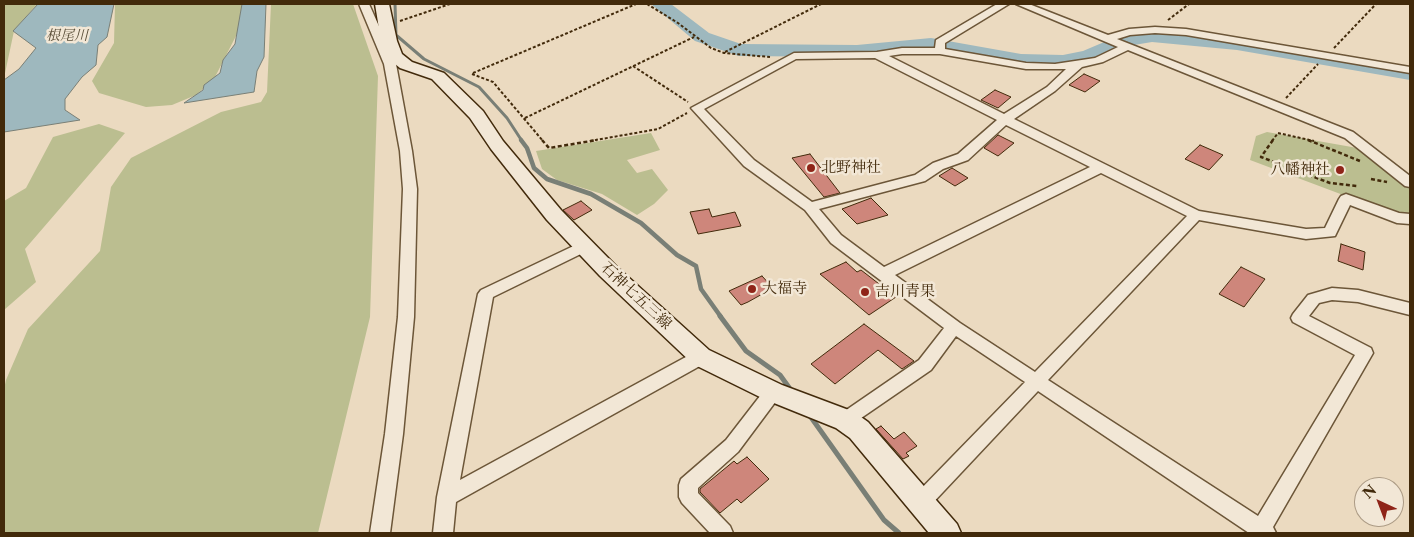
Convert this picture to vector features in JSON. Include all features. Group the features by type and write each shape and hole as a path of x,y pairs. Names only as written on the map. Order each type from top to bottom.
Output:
{"main road":[{"name":"石神七五三線","path":"384,14 389,41 395,56 406,65 438,76 477,115 497,145 554,216 701,357 773,392 845,420 859,430 947,533"}],"street":[{"path":"364,4 390,64 406,151 410,189 406,317 394,434 380,533"},
{"path":"940,47 1004,4"},
{"path":"1021,4 1349,136 1410,183"},
{"path":"1108,38 1129,32 1155,30 1186,32 1325,58 1410,70"},
{"path":"1128,46 1098,60 1078,65 1026,66 940,47 877,55 794,56 697,108 749,163 810,207 836,239 954,327 1262,532 1365,353 1299,318 1314,299 1332,294 1358,296 1410,309"},
{"path":"877,55 1196,215 1306,234 1330,233 1346,199 1397,218 1410,219"},
{"path":"810,207 920,178 938,166 963,157 1005,119 1051,89 1078,65"},
{"path":"883,274 1102,167"},
{"path":"921,502 1196,215"},
{"path":"443,533 447,497 486,294 584,246"},
{"path":"845,420 924,365 954,327"},
{"path":"447,497 701,357"},
{"path":"723,533 689,497 688,485 732,446 773,392"}],"path":[{"path":"384,14 414,18 450,4"},
{"path":"633,66 697,108 658,129 549,148 493,82 472,74 636,4"},
{"path":"647,4 678,23 694,37 724,53 759,57 794,56"},
{"path":"724,53 820,4"},
{"path":"1155,30 1189,4"},
{"path":"1278,106 1376,4"},
{"path":"525,118 694,37"},
{"path":"1357,186 1330,183 1261,157 1278,133 1315,142 1360,161"}],"green space":[{"path":"4,4 37,4 14,31 4,78"},
{"path":"115,4 242,4 238,32 214,79 196,95 172,105 146,107 99,93 92,81 114,43"},
{"path":"271,4 353,4 378,76 370,317 318,533 4,533 4,389 28,329 100,251 111,187 131,158 221,112 261,102 267,92"},
{"path":"99,124 125,133 25,249 36,282 4,310 4,201 26,188 53,137"},
{"path":"1267,132 1363,149 1410,189 1410,214 1391,213 1250,160 1256,136"},
{"path":"651,133 660,150 627,160 637,173 652,169 668,190 654,204 637,215 602,194 557,180 542,169 536,151"}],"water":[{"name":"根尾川","path":"38,4 114,4 107,37 98,45 96,65 82,77 65,99 65,110 80,120 4,132 4,80 19,69 36,48 13,31"},
{"path":"242,4 266,4 264,57 257,71 254,92 184,103 203,90 204,85 220,73 223,60 235,44"}],"building":[{"path":"1084,74 1100,81 1085,92 1069,85"},
{"path":"995,90 1011,97 998,108 981,100"},
{"path":"998,135 1014,143 998,156 984,148"},
{"path":"1200,145 1223,155 1209,170 1185,159"},
{"name":"北野神社","path":"810,154 840,193 824,197 792,158"},
{"path":"952,168 968,178 955,186 939,176"},
{"path":"871,198 888,215 857,224 842,209"},
{"path":"581,201 592,210 574,220 563,210"},
{"path":"709,209 712,217 735,212 741,226 698,234 690,212"},
{"path":"1341,244 1365,252 1363,270 1338,261"},
{"name":"吉川青果","path":"846,262 857,272 861,270 896,297 869,315 820,274"},
{"path":"1241,267 1265,279 1244,307 1219,294"},
{"name":"大福寺","path":"762,276 773,288 748,302 741,305 729,291"},
{"path":"864,324 914,361 902,369 878,350 835,384 811,364"},
{"path":"881,426 894,439 904,432 917,446 906,453 909,456 903,459 876,429"},
{"path":"747,457 769,479 741,503 737,499 720,513 700,492 700,489 734,461 737,464"}],"waterway":[{"path":"395,4 396,35 424,59 479,87 507,118 522,141"},
{"path":"660,4 702,37 739,50 857,51 931,44 1021,60 1063,61 1089,55 1123,41 1152,36 1237,44 1410,74"},
{"path":"521,140 527,148 534,168 547,179 591,194 641,223 677,255 696,266 701,289 721,317"},
{"path":"720,316 746,351 780,375 793,393"},
{"path":"808,413 884,520 899,533"}],"place":[{"name":"北野神社","path":"811,168"},
{"name":"八幡神社","path":"1340,170"},
{"name":"大福寺","path":"752,289"},
{"name":"吉川青果","path":"865,292"}]}
